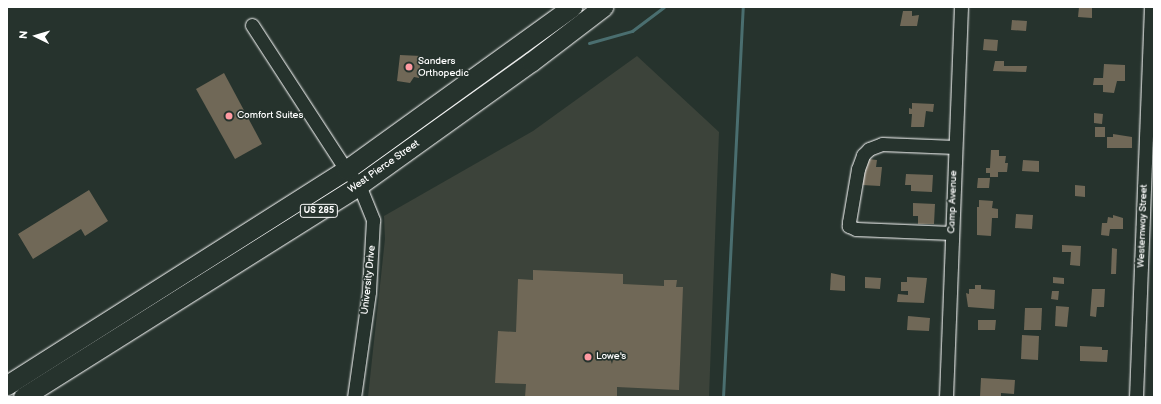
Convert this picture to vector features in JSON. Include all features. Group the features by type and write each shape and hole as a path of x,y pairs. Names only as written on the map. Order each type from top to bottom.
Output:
{"highway":[{"name":"West Pierce Street","path":"23,397 70,357 346,170 572,7"},
{"name":"West Pierce Street","path":"7,385 70,357 358,185 530,62 603,7"}],"street":[{"name":"Camp Avenue","path":"946,397 961,7"},
{"name":"Westernway Street","path":"1136,397 1151,7"},
{"name":"University Drive","path":"252,25 346,170 358,185 370,210 374,230 369,292 354,397"},
{"path":"952,233 856,229 848,226 858,169 861,159 869,149 882,144 955,147"}],"shaded area":[{"path":"637,56 719,132 709,397 368,397 385,239 384,216 533,131"}],"building":[{"path":"1079,7 1092,7 1092,18 1078,17"},
{"path":"903,11 912,11 912,16 919,15 917,26 900,26"},
{"path":"1012,20 1027,21 1026,31 1011,30"},
{"path":"984,39 998,40 997,51 983,50"},
{"name":"Sanders Orthopedic","path":"400,55 421,56 419,78 414,77 410,83 397,81"},
{"path":"995,61 1004,61 1004,66 1027,66 1026,72 993,71"},
{"path":"1104,64 1125,65 1125,81 1117,81 1114,93 1103,92 1103,85 1093,85 1094,78 1103,78"},
{"name":"Comfort Suites","path":"224,73 262,144 235,159 196,89"},
{"path":"912,103 934,104 933,112 926,111 924,127 911,127 912,114 909,114 909,108 912,109"},
{"path":"1094,113 1103,114 1102,124 1094,123"},
{"path":"1095,127 1105,127 1105,137 1095,137"},
{"path":"1113,134 1132,137 1132,148 1107,148 1107,137 1113,137"},
{"path":"991,150 999,150 999,156 1006,156 1005,163 1008,163 1007,172 998,172 998,177 990,177 990,173 986,173 986,168 990,168"},
{"path":"868,159 877,160 876,167 882,167 880,186 862,185 863,166 867,167"},
{"path":"1023,160 1039,161 1039,172 1022,171"},
{"path":"906,174 933,175 932,192 911,191 911,185 905,185"},
{"path":"978,178 990,178 989,188 977,188"},
{"path":"1075,185 1085,186 1085,197 1075,196"},
{"path":"89,190 108,221 85,236 81,229 33,259 18,234"},
{"path":"979,200 993,201 992,208 998,209 998,218 992,218 991,236 977,235 977,207 979,207"},
{"path":"913,203 935,204 934,224 918,224 918,216 913,216"},
{"path":"1016,214 1033,215 1032,229 1015,228"},
{"path":"1113,215 1123,218 1123,229 1110,229 1109,236 1101,235 1102,223 1107,223 1108,217 1113,218"},
{"path":"1062,245 1081,246 1080,266 1070,265 1071,252 1062,252"},
{"path":"1112,248 1117,249 1116,274 1111,274"},
{"name":"Lowe's","path":"533,270 623,274 623,284 664,286 664,280 677,280 676,287 683,287 679,390 617,387 617,397 525,397 526,384 495,383 498,331 516,332 518,279 533,280"},
{"path":"831,273 845,276 845,291 830,290"},
{"path":"865,277 881,278 880,289 865,288"},
{"path":"907,277 927,278 924,303 897,302 898,294 908,295 908,291 901,291 901,282 907,282"},
{"path":"1053,277 1064,278 1064,284 1053,283"},
{"path":"975,285 981,285 981,289 995,290 994,309 968,307 966,293 969,294 969,289 975,289"},
{"path":"1092,289 1105,289 1104,307 1097,307 1096,317 1090,316"},
{"path":"1052,291 1059,291 1058,300 1051,299"},
{"path":"1056,306 1069,307 1067,327 1055,326"},
{"path":"1025,308 1042,308 1041,330 1024,330"},
{"path":"908,316 930,318 929,331 907,330"},
{"path":"978,320 996,320 995,330 978,330"},
{"path":"1022,335 1039,336 1038,360 1021,359"},
{"path":"1080,346 1102,347 1102,350 1108,350 1107,362 1080,361"},
{"path":"981,378 1015,380 1014,394 1001,393 1001,397 980,397"}],"waterway":[{"path":"589,43 632,31 664,7"},
{"path":"723,397 743,7"}],"place":[{"name":"Sanders Orthopedic","path":"409,67"},
{"name":"Comfort Suites","path":"229,116"},
{"name":"Lowe's","path":"588,357"}]}
